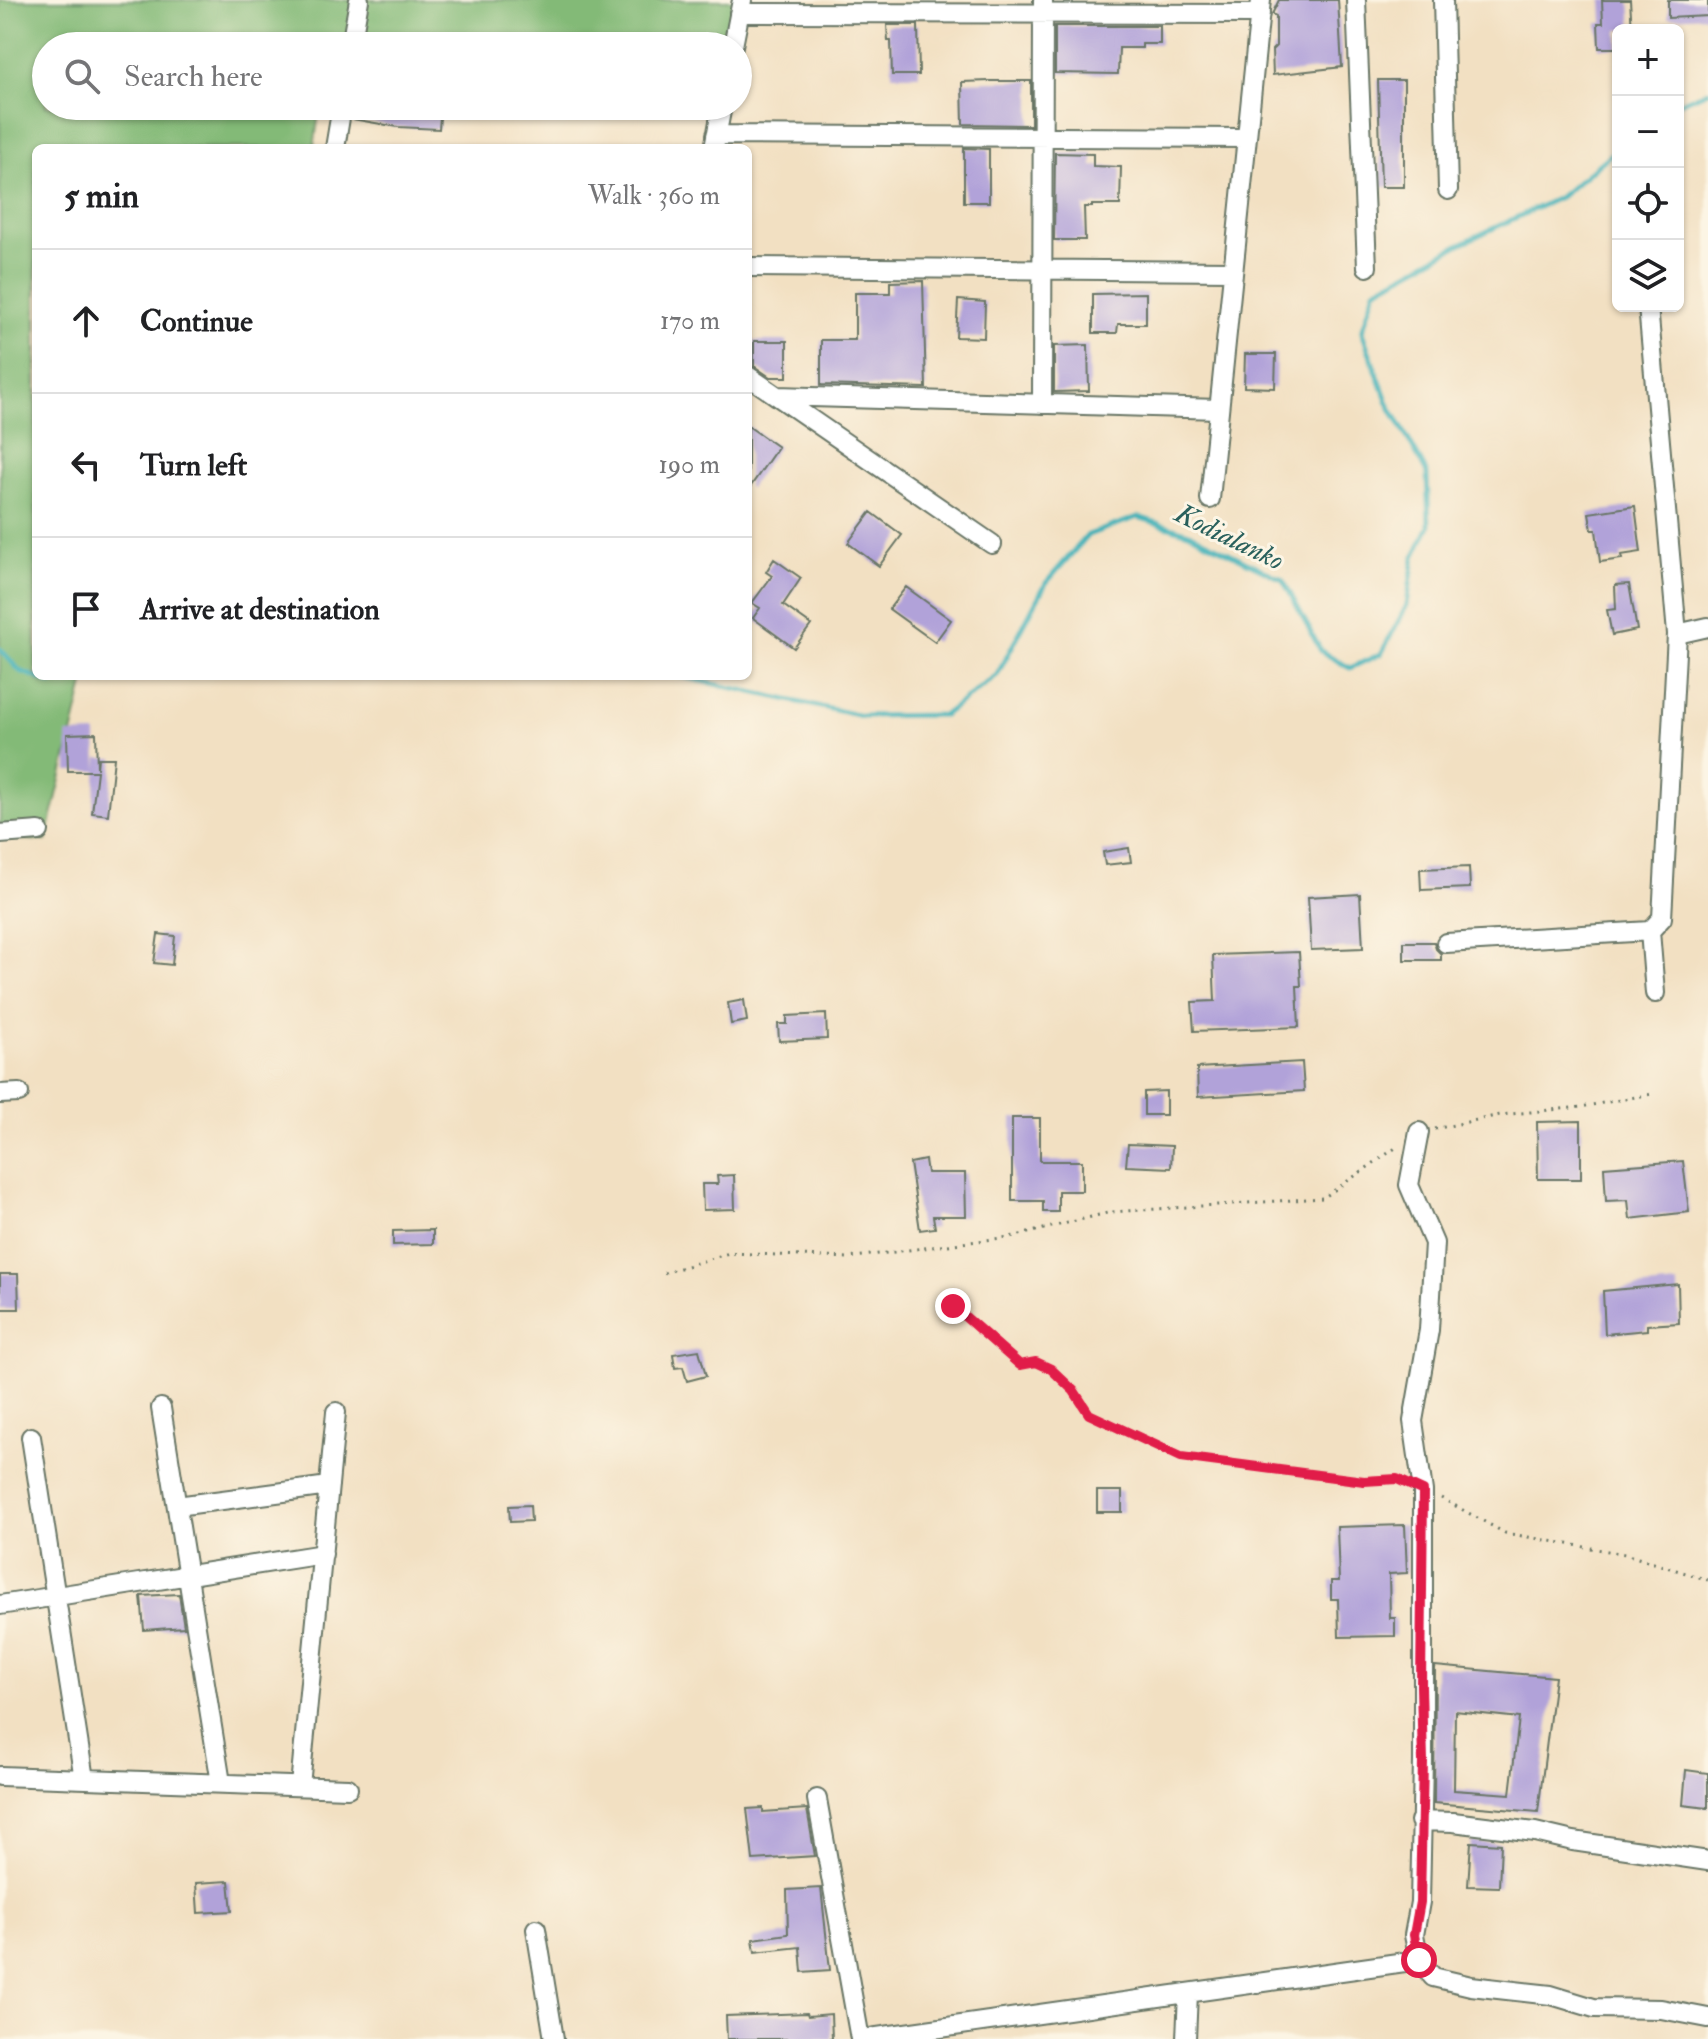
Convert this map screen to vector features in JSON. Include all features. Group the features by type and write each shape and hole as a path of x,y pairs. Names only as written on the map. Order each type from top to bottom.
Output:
{"street":[{"path":"353,32 359,0"},
{"path":"1356,0 1367,267"},
{"path":"1443,0 1448,190"},
{"path":"736,32 741,6 1261,7 1210,499"},
{"path":"1042,404 1043,7"},
{"path":"336,144 340,120"},
{"path":"719,120 715,141 1247,138"},
{"path":"752,267 1233,271"},
{"path":"1446,943 1650,931 1662,918 1677,634 1649,312"},
{"path":"752,379 992,544"},
{"path":"777,396 1219,409"},
{"path":"1677,634 1708,627"},
{"path":"0,834 39,831"},
{"path":"1650,931 1655,993"},
{"path":"1419,1132 1409,1185 1434,1243 1429,1330 1413,1421 1423,1491 1423,1761 1420,1902 1414,1935 1419,1960 1433,1977 1471,1986 1551,1995 1594,2008 1661,2009 1708,2018"},
{"path":"161,1408 221,1783"},
{"path":"300,1786 336,1412"},
{"path":"31,1437 84,1779"},
{"path":"177,1506 329,1486"},
{"path":"0,1605 323,1554"},
{"path":"0,1776 348,1788"},
{"path":"817,1799 861,2039 1419,1960"},
{"path":"1420,1821 1535,1832 1573,1841 1708,1861"},
{"path":"536,1929 554,2039"},
{"path":"1186,2039 1188,1993"}],"path":[{"path":"664,1273 729,1253 848,1258 1016,1236 1111,1212 1323,1198 1419,1132 1500,1115 1581,1107 1652,1094"},
{"path":"953,1306 1020,1365 1036,1362 1051,1369 1074,1391 1089,1414 1181,1457 1364,1481 1397,1479 1451,1502 1505,1533 1625,1554 1708,1580"}],"green space":[{"path":"0,0 734,0 727,32 32,32 32,120 318,120 315,144 32,144 32,680 85,680 46,841 0,838"}],"building":[{"path":"1279,0 1338,0 1342,67 1273,75 1276,16 1272,14"},
{"path":"1602,0 1630,0 1632,24 1612,24 1612,48 1599,48 1598,23 1603,23"},
{"path":"1668,0 1708,0 1708,16 1668,18"},
{"path":"887,25 918,25 919,75 892,75"},
{"path":"1055,26 1160,26 1160,44 1119,48 1118,74 1055,73"},
{"path":"1378,80 1404,80 1404,187 1381,187"},
{"path":"1031,81 1031,125 963,124 962,82"},
{"path":"358,120 440,120 439,129 398,127"},
{"path":"964,148 989,149 989,202 964,202"},
{"path":"1055,153 1093,154 1093,166 1121,167 1120,205 1084,207 1085,240 1054,240"},
{"path":"923,281 926,388 821,385 821,340 855,340 855,293 890,293 890,282"},
{"path":"1146,293 1146,324 1118,324 1117,333 1093,333 1093,294"},
{"path":"958,300 985,302 984,338 956,337"},
{"path":"754,341 787,341 787,377 770,377 754,366"},
{"path":"1088,345 1089,391 1054,392 1054,346"},
{"path":"1245,354 1276,354 1275,388 1244,387"},
{"path":"752,429 778,447 752,484"},
{"path":"1635,506 1641,552 1600,562 1596,530 1592,530 1589,513"},
{"path":"871,512 902,535 879,566 848,543"},
{"path":"774,559 801,578 783,605 811,625 794,648 753,618 760,608 752,603 772,576 766,572"},
{"path":"1629,584 1637,630 1612,635 1607,610 1616,609 1615,585"},
{"path":"906,587 951,620 935,642 889,609"},
{"path":"96,733 97,769 98,758 114,758 108,815 92,813 97,771 68,771 67,734"},
{"path":"1129,848 1131,862 1105,865 1103,852"},
{"path":"1469,867 1470,888 1421,890 1420,869"},
{"path":"1360,894 1363,948 1311,950 1308,897"},
{"path":"158,934 175,936 172,965 154,963"},
{"path":"1404,942 1434,942 1441,960 1404,960"},
{"path":"1299,952 1299,1027 1194,1031 1192,1002 1215,1001 1213,955"},
{"path":"744,1000 747,1021 731,1024 728,1003"},
{"path":"826,1014 827,1039 779,1041 778,1024 787,1024 787,1016"},
{"path":"1302,1062 1304,1091 1198,1097 1197,1068"},
{"path":"1166,1091 1166,1115 1144,1115 1144,1092"},
{"path":"1012,1118 1040,1118 1040,1161 1082,1161 1082,1191 1058,1191 1058,1212 1043,1212 1043,1201 1012,1201"},
{"path":"1581,1121 1581,1179 1538,1179 1537,1122"},
{"path":"1128,1144 1172,1146 1171,1168 1126,1166"},
{"path":"925,1160 927,1173 965,1173 966,1216 933,1216 935,1228 920,1230 910,1163"},
{"path":"1683,1161 1689,1212 1630,1219 1628,1200 1606,1201 1604,1167"},
{"path":"734,1175 735,1209 703,1210 702,1184 718,1184 717,1176"},
{"path":"433,1230 433,1244 393,1245 393,1231"},
{"path":"0,1274 18,1274 19,1309 0,1309"},
{"path":"1678,1284 1679,1323 1647,1325 1647,1330 1605,1334 1603,1291"},
{"path":"699,1350 706,1376 687,1381 683,1367 675,1368 673,1354"},
{"path":"1097,1491 1122,1491 1122,1512 1097,1512"},
{"path":"530,1505 531,1521 510,1522 509,1506"},
{"path":"1405,1525 1407,1573 1389,1574 1390,1618 1395,1618 1395,1636 1339,1637 1338,1599 1331,1599 1331,1581 1339,1581 1337,1527"},
{"path":"179,1594 184,1627 144,1630 141,1596"},
{"path":"1435,1666 1555,1677 1538,1812 1434,1803","holes":["1455,1711 1519,1718 1510,1794 1454,1790"]},
{"path":"1686,1770 1708,1773 1708,1808 1683,1805"},
{"path":"763,1808 763,1812 807,1809 815,1856 753,1860 747,1809"},
{"path":"1471,1842 1501,1844 1499,1887 1468,1886"},
{"path":"229,1881 232,1911 198,1913 196,1883"},
{"path":"821,1888 830,1970 802,1972 800,1947 755,1952 753,1939 788,1934 787,1890"},
{"path":"807,2013 808,2016 831,2014 832,2039 727,2039 726,2016"}],"waterway":[{"name":"Kodialanko","path":"1684,101 1708,91"},
{"name":"Kodialanko","path":"696,680 862,716 944,715 997,675 1046,583 1088,535 1138,517 1189,533 1283,580 1321,651 1350,668 1381,654 1407,605 1414,557 1429,526 1427,473 1388,403 1362,332 1375,290 1460,244 1560,197 1612,153"},
{"name":"Kodialanko","path":"0,649 20,671 32,676"},
{"name":"Kodialanko","path":"43,680 51,683 56,680"}],"route":[{"path":"953,1306 1020,1365 1036,1362 1051,1369 1074,1391 1089,1414 1181,1457 1364,1481 1397,1479 1423,1491 1423,1761 1420,1902 1414,1935 1419,1960"}]}
